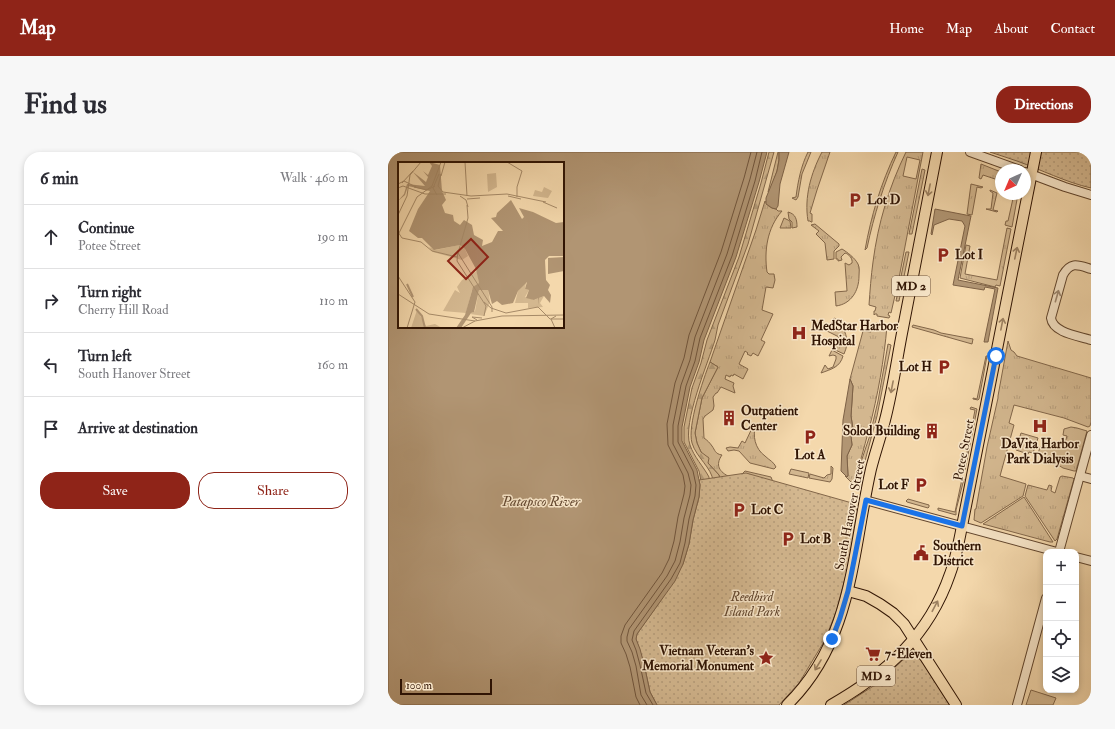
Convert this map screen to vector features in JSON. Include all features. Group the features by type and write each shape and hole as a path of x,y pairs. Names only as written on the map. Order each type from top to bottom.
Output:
{"main road":[{"name":"South Hanover Street","path":"788,705 804,686 832,639 848,591 874,457 885,419 937,152"},
{"name":"Potee Street","path":"1031,165 1036,152"},
{"name":"Potee Street","path":"831,705 852,694 870,681 887,667 914,639 934,610 950,574 962,526 1023,200"},
{"path":"848,591 866,596 880,604 893,613 904,624 956,705"}],"street":[{"path":"970,152 1003,164"},
{"path":"1031,174 1091,195"},
{"path":"1091,269 1078,265 1069,267 1063,275 1051,318 1054,326 1061,331 1091,340"},
{"path":"1059,549 1091,435"},
{"path":"1080,476 1091,479"},
{"path":"866,500 1047,549"},
{"path":"1079,558 1091,561"},
{"path":"1017,705 1043,609"}],"green space":[{"path":"769,152 774,152 748,244 718,325 715,340 693,408 688,435 690,445 709,477 709,482 694,547 678,579 702,486 699,471 684,442 684,427 692,388 707,340 739,257"},
{"path":"778,152 779,160 777,171 770,191 768,192"},
{"path":"808,152 811,152 802,174 798,197 796,200 792,198 796,197 800,174"},
{"path":"822,152 830,152 810,213 812,214 811,222 808,221 807,212 809,185"},
{"path":"896,152 898,152 884,187 876,211 867,248 865,250 877,200"},
{"path":"906,152 923,152 899,278 891,313 889,312 888,315 890,316 889,318 877,316 877,314 874,315 876,307 869,305 869,300 872,267 878,233 889,192","holes":["907,157 920,160 916,179 903,176"]},
{"path":"990,152 1091,152 1091,188 1072,183 1031,167 1031,164 1024,164"},
{"path":"981,164 995,170 995,179 983,175 981,179 979,178"},
{"path":"922,169 925,170 912,234 909,234"},
{"path":"971,184 983,187 977,187 972,215 967,214"},
{"path":"990,191 995,192 995,200 993,210 998,211 997,212 986,209 991,209 993,193"},
{"path":"1013,200 1017,200 1012,227 1005,225 1006,221 1008,221"},
{"path":"765,201 771,207 778,211 782,211 773,225 766,248 767,272 769,274 774,274 775,280 773,288 766,287 762,310 773,314 761,340 765,342 758,356 753,353 751,356 745,351 739,364 748,369 743,379 734,374 730,377 726,375 725,379 734,383 733,386 735,393 721,387 713,397 713,410 703,419 704,438 717,453 722,455 719,462 719,468 723,473 730,477 721,484 719,475 708,463 701,452 695,433 702,398 718,367 710,362"},
{"path":"788,212 793,214 796,218 797,227 792,228 792,222 789,219"},
{"path":"784,218 790,221 791,228 780,228"},
{"path":"815,224 839,244 834,251 834,259 827,260 825,243 816,234 819,231 811,225"},
{"path":"1007,228 1011,229 1000,286 996,285 995,287 960,278 966,245 970,246 965,274 997,280"},
{"path":"842,249 853,257 857,262 859,267 859,282 856,292 850,300 836,306 835,292 847,291 845,263 849,265 852,263 852,260 848,254 845,253 841,257 842,260 838,261 838,259 836,259 836,252"},
{"path":"906,252 909,252 899,301 896,301"},
{"path":"834,318 841,322 846,335 847,345 844,354 833,349 839,337 827,331"},
{"path":"876,323 887,326 884,352 875,403 855,486 845,476 848,476 847,456 852,445 851,436 853,429 851,416 853,386 850,379 863,331 871,332 872,327 875,327"},
{"path":"913,325 941,333 973,339 972,344 912,327"},
{"path":"1008,341 1011,350 1017,356 1091,378 1091,422 1090,426 1088,427 1064,418 1014,405 1009,423 1014,425 1000,476 1026,484 1023,496 981,523 974,520 975,509"},
{"path":"888,344 891,345 877,416 858,487 857,485 862,459 870,435 878,401"},
{"path":"832,350 843,356 842,360 835,367 821,373 825,365 828,369 833,367 836,356 829,356"},
{"path":"986,356 979,399 978,400 973,399 977,399"},
{"path":"710,362 718,367 702,398 695,433 701,452 709,458 708,463 719,475 721,484 713,481 710,472 694,448 691,435 696,403"},
{"path":"971,407 977,409 965,470 959,468 964,468 975,410 970,409"},
{"path":"754,424 756,425 754,433 755,442 759,450 774,464 776,467 774,469 750,463 739,451 728,451 726,448 738,448 742,441 745,443"},
{"path":"1071,427 1087,431 1076,471 1063,468 1052,461 1041,458 1042,455 1038,454 1040,447 1043,448 1045,442 1058,446 1059,441 1065,443 1067,436 1063,435 1064,429"},
{"path":"1021,433 1038,438 1033,453 1029,452 1028,454 1016,450"},
{"path":"831,466 833,468 832,479 830,482 809,478 810,474 824,478 831,474"},
{"path":"791,469 809,473 808,478 789,474"},
{"path":"745,471 771,477 773,482 741,475"},
{"name":"Reedbird Island Park","path":"746,473 852,503 858,511 847,571 836,612 825,640 799,683 779,705 657,705 650,692 644,664 636,639 637,634 661,600 683,564 699,497 699,480"},
{"path":"1062,476 1074,479 1057,539 1055,541 1025,496 1028,485 1047,490 1049,485 1052,486 1051,491 1055,493 1060,477"},
{"path":"957,477 964,479 956,515 938,510 938,508 955,512 962,479"},
{"path":"1024,497 1053,542 983,524"},
{"path":"908,499 929,505 929,507 907,502 906,501"},
{"path":"908,657 922,661 950,705 844,705 875,685"},
{"path":"1031,690 1056,698 1053,705 1026,705"}],"water":[{"name":"Patapsco River","path":"388,152 767,152 736,257 704,340 699,362 690,387 682,427 682,441 697,470 700,485 699,497 689,544 683,564 675,581 637,634 636,639 644,664 650,692 657,705 388,705"},
{"path":"779,152 789,152 780,184 778,206 776,209 766,204 766,198 777,171"},
{"path":"935,209 971,216 958,280 998,288 988,342 984,342 995,289 985,287 984,290 953,285 965,226 962,221 949,219 934,225 932,235"},
{"path":"850,379 853,386 851,416 853,429 851,436 852,445 847,456 847,477 841,471 843,420"}],"place":[{"name":"Lot D","path":"855,200"},
{"name":"Lot I","path":"943,255"},
{"name":"MedStar Harbor Hospital","path":"799,333"},
{"name":"Lot H","path":"944,367"},
{"name":"Outpatient Center","path":"729,418"},
{"name":"DaVita Harbor Park Dialysis","path":"1040,426"},
{"name":"Solod Building","path":"932,431"},
{"name":"Lot A","path":"810,437"},
{"name":"Lot F","path":"921,485"},
{"name":"Lot C","path":"739,510"},
{"name":"Lot B","path":"788,539"},
{"name":"Southern District","path":"921,553"},
{"name":"7-Eleven","path":"873,654"},
{"name":"Vietnam Veteran's Memorial Monument","path":"766,658"}],"route":[{"path":"832,639 848,591 866,500 962,526 996,356"}]}
